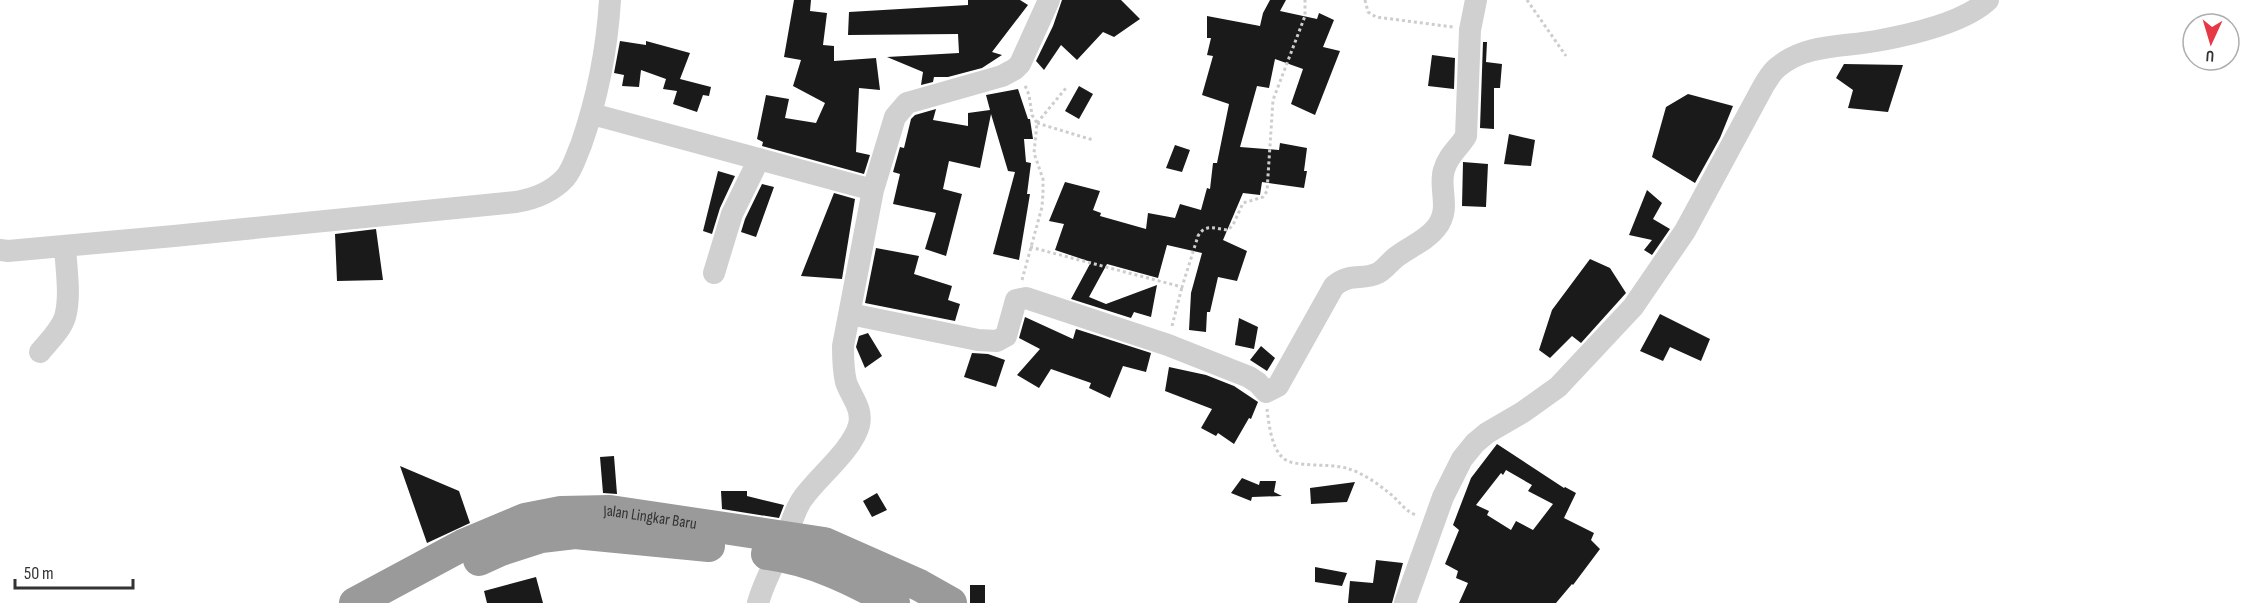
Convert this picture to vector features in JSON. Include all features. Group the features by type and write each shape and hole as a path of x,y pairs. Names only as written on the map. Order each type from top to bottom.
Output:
{"highway":[{"name":"Jalan Lingkar Baru","path":"354,603 492,531 525,519 561,512 610,510 782,546 801,560 864,586 894,603"},
{"name":"Jalan Lingkar Baru","path":"397,603 484,558 542,537 575,533 681,542 782,546 824,543 919,585 951,603"}],"street":[{"path":"0,249 65,246 186,235 530,199 548,191 566,177 573,166 592,114 608,29 610,0"},
{"path":"758,603 763,585 802,499 837,460 859,426 860,415 843,370 843,346 873,190 894,117 903,106 1002,76 1015,69 1020,64 1049,0"},
{"path":"850,314 978,340 998,341 1006,336 1016,300 1021,298 1036,300 1168,345 1249,376 1266,392 1278,386 1334,286 1352,276 1380,273 1397,257 1435,230 1440,222 1445,194 1443,172 1452,151 1467,136 1470,30 1476,0"},
{"path":"1405,603 1452,476 1474,443 1558,387 1633,307 1685,231 1764,85 1777,67 1800,54 1826,47 1876,41 1958,19 1988,0"},
{"path":"592,114 873,190"},
{"path":"714,273 732,214 759,159"},
{"path":"40,352 59,329 65,317 67,303 65,246"}],"path":[{"path":"1168,345 1182,287 1198,236 1202,230 1209,227 1228,230 1233,225 1243,203 1263,197 1267,191 1273,100 1305,16 1305,0"},
{"path":"1365,0 1368,12 1376,17 1470,30"},
{"path":"1527,0 1566,56"},
{"path":"1015,69 1027,87 1031,109 1037,123 1034,153 1043,179 1042,207 1016,300"},
{"path":"1037,123 1066,88"},
{"path":"1037,123 1093,140"},
{"path":"1030,247 1182,287"},
{"path":"1266,392 1270,429 1284,460 1296,465 1328,464 1364,476 1390,493 1403,508 1425,521 1427,539"}],"building":[{"path":"794,0 811,0 810,11 827,13 823,45 834,46 834,61 876,58 880,90 859,88 856,152 870,155 864,174 762,146 763,142 757,139 766,95 789,99 785,118 816,123 825,103 793,86 801,60 784,57"},
{"path":"968,0 1020,0 1028,5 992,52 1002,55 982,68 948,77 934,77 933,82 921,85 923,72 887,57 959,53 958,34 848,35 849,12 968,5"},
{"path":"1062,0 1121,0 1140,19 1114,37 1103,32 1077,60 1061,45 1044,70 1036,61 1053,26"},
{"path":"1270,0 1286,0 1280,11 1317,19 1319,13 1334,20 1323,47 1340,51 1315,115 1291,104 1303,69 1275,59 1269,88 1257,86 1240,147 1279,150 1280,143 1307,148 1304,188 1262,182 1260,195 1243,193 1223,240 1247,251 1237,281 1218,277 1210,312 1207,312 1206,332 1189,330 1191,293 1202,253 1167,245 1158,278 1107,264 1089,297 1106,304 1157,285 1151,317 1134,312 1131,318 1071,299 1091,262 1055,250 1064,224 1049,221 1065,182 1100,191 1093,210 1101,213 1100,216 1146,229 1148,213 1175,218 1180,204 1201,210 1207,188 1210,189 1213,163 1217,163 1229,104 1202,95 1213,56 1207,55 1211,38 1207,38 1207,16 1260,26 1263,13"},
{"path":"620,41 646,45 646,41 690,53 680,79 711,87 709,96 703,95 697,112 673,104 677,91 663,89 666,79 641,70 639,87 622,86 624,75 614,73"},
{"path":"1483,42 1487,42 1486,62 1502,64 1500,88 1494,88 1494,129 1480,128"},
{"path":"1432,55 1455,58 1454,89 1428,86"},
{"path":"1844,64 1903,65 1888,112 1848,108 1853,90 1836,78"},
{"path":"1079,86 1093,94 1079,119 1065,111"},
{"path":"1018,89 1028,119 1030,119 1033,139 1024,139 1026,162 1031,163 1027,194 1030,194 1019,260 993,254 1015,172 1008,171 991,114 980,168 949,161 943,189 962,194 946,256 925,249 936,213 893,204 900,174 893,172 900,147 904,148 911,119 915,115 936,109 933,120 968,126 968,113 990,110 986,95"},
{"path":"1688,94 1733,106 1720,138 1695,183 1652,157 1666,107"},
{"path":"1509,134 1535,140 1531,166 1504,164"},
{"path":"1175,145 1190,150 1182,172 1166,168"},
{"path":"1463,162 1488,164 1486,207 1462,206"},
{"path":"718,171 735,176 720,208 712,234 703,231"},
{"path":"762,184 774,187 756,237 741,232"},
{"path":"1647,190 1662,203 1653,219 1670,229 1652,255 1644,250 1652,240 1629,235"},
{"path":"834,193 855,199 842,279 801,276"},
{"path":"376,229 383,280 337,281 335,234"},
{"path":"876,248 919,256 914,274 952,286 948,300 960,304 955,321 865,303"},
{"path":"1590,259 1610,268 1626,293 1581,343 1572,336 1550,358 1539,350 1552,310"},
{"path":"1660,314 1710,339 1701,361 1670,347 1663,361 1640,351"},
{"path":"1025,317 1073,339 1076,329 1151,353 1146,372 1123,366 1110,398 1089,388 1091,383 1051,369 1039,388 1017,375 1040,349 1019,338"},
{"path":"1239,318 1258,327 1254,349 1235,345"},
{"path":"868,333 882,356 865,368 856,347 859,336"},
{"path":"1261,346 1275,358 1267,371 1250,360"},
{"path":"972,353 988,354 1005,360 996,387 964,377"},
{"path":"1169,367 1206,375 1234,386 1258,402 1251,419 1249,418 1234,444 1218,433 1216,436 1201,428 1212,409 1165,391"},
{"path":"1497,444 1564,488 1576,493 1564,518 1594,533 1591,540 1600,549 1573,585 1556,603 1459,603 1468,583 1456,578 1458,571 1445,564 1459,530 1453,525 1471,478","holes":["1506,470 1532,485 1528,491 1553,504 1533,530 1516,521 1511,530 1487,515 1489,511 1476,505 1501,473 1503,475"]},
{"path":"614,456 617,494 603,493 600,457"},
{"path":"400,466 459,491 470,523 427,543"},
{"path":"1242,478 1259,485 1260,481 1276,481 1274,492 1282,496 1252,497 1251,501 1231,493"},
{"path":"1355,482 1347,502 1311,504 1310,488"},
{"path":"721,491 747,491 747,496 784,505 779,518 722,509"},
{"path":"877,493 887,510 872,517 863,501"},
{"path":"1376,560 1403,563 1392,603 1348,603 1350,581 1373,583"},
{"path":"1315,567 1347,573 1342,586 1315,582"},
{"path":"536,577 543,603 487,603 484,591"},
{"path":"970,585 985,585 985,603 970,603"}]}
